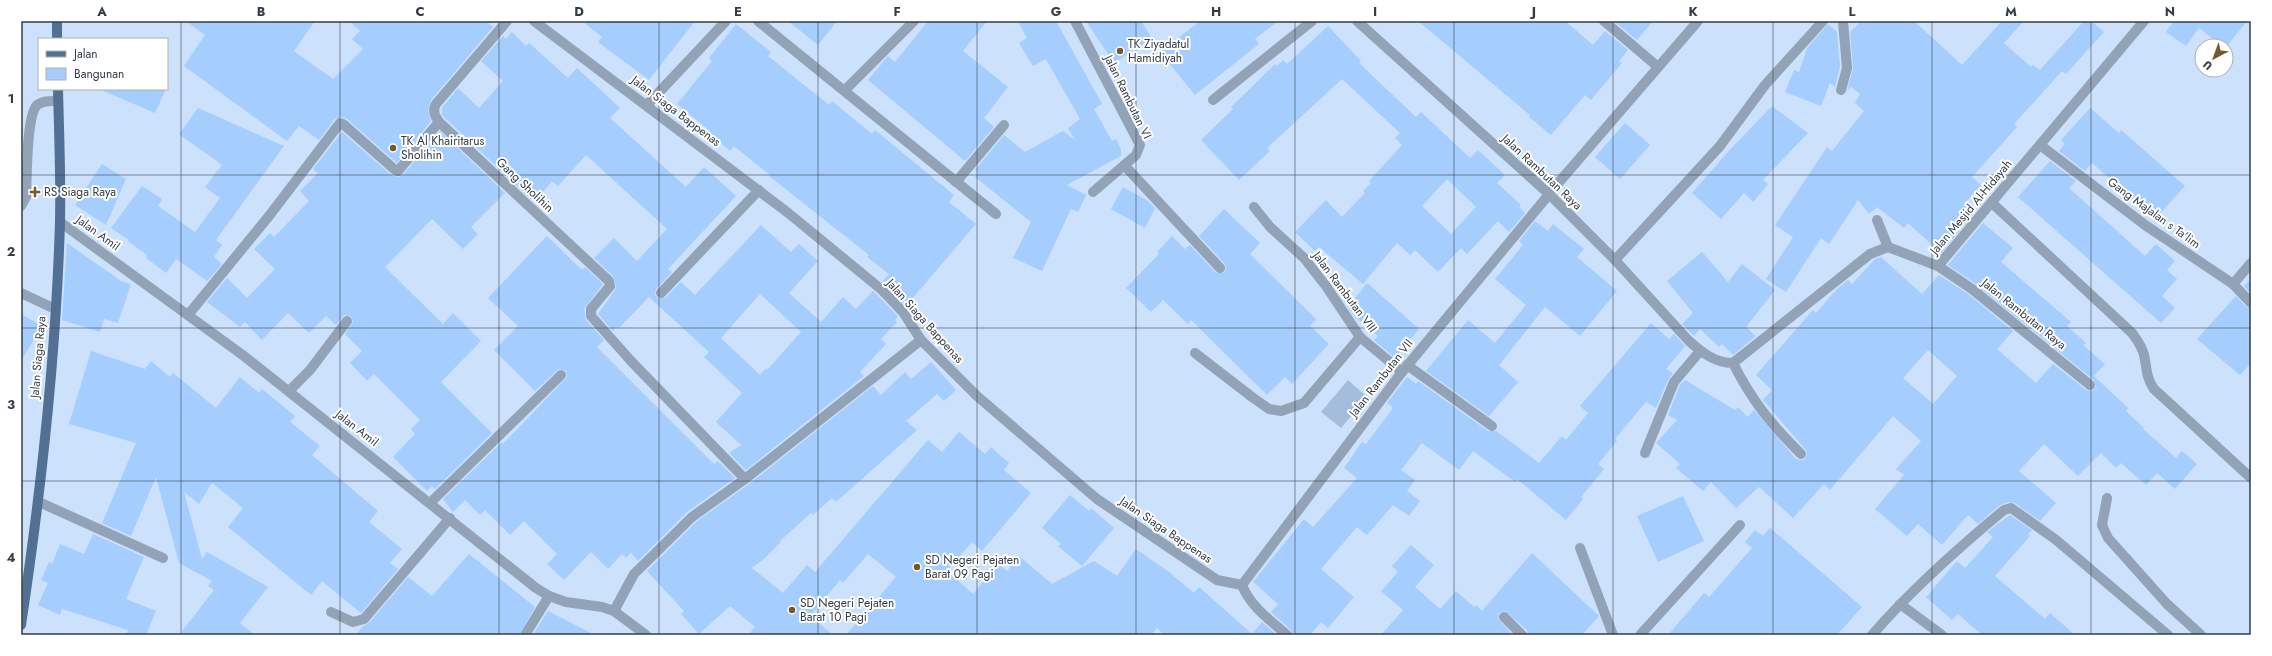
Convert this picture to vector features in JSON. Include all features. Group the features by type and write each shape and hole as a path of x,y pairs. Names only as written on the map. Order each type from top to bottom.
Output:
{"main road":[{"path":"57,21 57,38"},
{"name":"Jalan Siaga Raya","path":"21,625 39,502 55,309 60,222 58,90"}],"street":[{"path":"188,315 269,216 340,124 343,124 398,171 439,122 434,113 436,104 507,21"},
{"name":"Jalan Siaga Bappenas","path":"534,21 759,190 882,290 903,312 922,340 977,396 1097,499 1217,580 1242,585"},
{"path":"647,105 726,21"},
{"path":"758,21 845,90 996,214"},
{"path":"845,90 914,21"},
{"name":"Jalan Rambutan VI","path":"1075,21 1140,145 1136,155 1093,192"},
{"path":"1213,100 1312,21"},
{"name":"Jalan Rambutan Raya","path":"1357,21 1549,194 1615,260 1700,351"},
{"path":"1604,21 1658,68"},
{"name":"Jalan Rambutan VII","path":"1242,585 1404,368 1549,194 1698,21"},
{"path":"1615,260 1720,146 1765,85 1823,21"},
{"path":"1841,90 1847,68 1843,21"},
{"name":"Jalan Mesjid Al-Hidayah","path":"1888,248 1938,266 2144,21"},
{"path":"21,206 26,197 30,126 34,108 43,102 58,101"},
{"name":"Gang Sholihin","path":"439,122 609,281 610,288 591,309 591,316 631,362 745,479"},
{"path":"956,182 1004,125"},
{"name":"Gang MaJalan s Ta'lim","path":"2040,145 2145,225 2233,284 2251,303"},
{"path":"1124,166 1220,268"},
{"path":"661,293 759,190"},
{"path":"1992,203 2132,333 2140,345 2144,356 2147,374 2154,389 2251,478"},
{"name":"Jalan Rambutan VIII","path":"1254,207 1276,232 1304,258 1326,286 1360,337 1492,426"},
{"path":"1645,453 1674,382 1700,351 1723,363 1733,363 1870,254 1888,248 1877,220"},
{"name":"Jalan Amil","path":"60,222 289,391 450,518 508,567 549,596 614,611 646,635"},
{"path":"2233,284 2251,263"},
{"name":"Jalan Rambutan Raya","path":"1938,266 1972,289 2090,385"},
{"path":"21,293 55,309"},
{"path":"289,391 310,370 347,321"},
{"path":"1195,353 1269,409 1281,410 1304,403 1360,337"},
{"path":"614,611 634,574 692,517 745,479 922,340"},
{"path":"1733,363 1757,405 1776,428 1801,454"},
{"path":"430,503 561,375"},
{"path":"2107,498 2102,525 2108,538 2167,604 2200,635"},
{"path":"39,502 163,558"},
{"path":"1872,635 1900,604 1960,546 2004,510 2011,508 2055,539 2168,635"},
{"path":"332,612 353,622 364,619 450,518"},
{"path":"1640,635 1740,525"},
{"path":"1580,548 1613,635"},
{"path":"1242,585 1246,596 1254,605 1287,635"},
{"path":"525,635 549,596"},
{"path":"1900,604 1942,635"},
{"path":"1504,617 1522,635"}],"shaded area":[{"path":"1348,380 1367,397 1341,428 1321,412"}],"building":[{"path":"186,21 315,21 294,51 333,79 363,49 352,39 360,31 349,21 486,21 493,27 431,100 428,111 431,121 397,163 347,119 342,117 335,119 319,140 299,126 287,141 184,66 205,35"},
{"path":"582,21 695,21 649,80 598,42 602,37"},
{"path":"788,21 837,21 818,45"},
{"path":"928,21 987,21 963,51 1008,87 984,118 994,127 965,161 868,80 888,56 895,62"},
{"path":"1018,21 1056,21 1102,104 1094,109 1112,141 1116,139 1121,149 1121,156 1067,185 1086,195 1078,212 1071,209 1042,271 1013,258 1031,222 975,177 978,172 975,170 1004,135 1025,152 1063,131 1075,140 1068,128 1080,119 1046,59 1033,66 1019,43 1027,38"},
{"name":"TK Ziyadatul Hamidiyah","path":"1086,21 1141,21 1152,38 1114,63"},
{"path":"1200,21 1278,21 1255,39 1259,44 1195,95 1160,52"},
{"path":"1418,21 1565,21 1593,45 1605,31 1628,50 1619,61 1622,63 1591,100 1585,95 1551,135 1529,117 1530,115"},
{"path":"1614,21 1653,21 1637,40"},
{"path":"1861,21 1914,21 1962,65 2002,21 2024,21 2004,43 2031,67 2033,65 2040,70 2084,21 2091,21 2104,32 2066,74 2062,71 2014,124 2017,127 1972,177 1981,185 1963,205 1973,214 1941,253 1908,223 1904,228 1877,207 1869,214 1858,200 1829,244 1821,238 1786,292 1766,279 1793,237 1775,225 1827,147 1832,151 1864,111 1855,103 1860,94 1851,87 1847,92 1853,68 1850,32"},
{"path":"2174,21 2247,21 2233,38 2212,38 2199,28 2186,46 2166,32"},
{"path":"736,24 771,52 768,56 829,105 832,101 872,134 875,130 954,195 949,202 976,224 906,306 882,282 889,274 867,257 869,255 769,176 770,175 734,146 730,151 709,133 710,131 677,104 712,61 709,58"},
{"path":"1828,24 1837,32 1840,67 1835,87 1830,83 1821,106 1785,92 1794,70 1799,72 1807,48"},
{"path":"1328,26 1361,61 1359,63 1416,117 1421,112 1470,158 1478,150 1505,175 1497,183 1521,205 1519,207 1525,213 1509,232 1498,221 1467,254 1461,248 1438,272 1415,250 1410,255 1397,243 1363,284 1319,247 1315,251 1295,232 1326,200 1342,217 1365,193 1363,191 1371,183 1369,181 1402,145 1395,138 1400,133 1342,79 1267,148 1270,151 1239,180 1201,140 1233,109 1231,107 1275,64 1277,66 1283,60 1287,64","holes":["1447,179 1476,207 1451,234 1422,206"]},
{"path":"512,32 526,46 529,43 568,78 577,68 620,108 610,118 686,187 704,167 736,196 668,269 672,272 656,289 655,294 657,298 665,298 681,282 695,295 761,225 791,252 799,244 818,261 789,293 821,322 843,297 856,309 873,291 898,316 895,320 897,322 881,339 886,344 860,372 864,376 746,470 729,453 741,445 716,422 742,393 704,357 709,352 649,297 618,329 616,327 613,331 598,314 615,290 616,285 613,276 594,258 614,238 637,261 667,229 586,155 558,186 552,181 534,202 442,115 442,108 458,88 479,108 503,81 481,61 503,36 506,39","holes":["760,294 801,332 767,370 766,368 760,375 721,338"]},
{"path":"101,90 166,90 155,113"},
{"path":"1772,106 1808,133 1763,180 1768,184 1753,202 1744,193 1721,219 1692,193 1726,154"},
{"path":"198,108 284,146 216,240 222,245 214,257 222,264 207,281 176,259 166,273 146,258 147,255 128,241 129,240 111,228 142,186 162,199 158,206 195,232 220,198 205,187 222,165 179,134"},
{"path":"2090,108 2119,133 2121,130 2185,186 2155,219 2092,163 2085,171 2059,151 2065,144 2061,140"},
{"path":"1625,123 1650,145 1620,179 1595,157"},
{"path":"440,131 505,193 471,227 478,234 463,249 432,219 385,267 443,324 453,313 481,341 441,382 492,433 435,489 432,486 427,491 393,457 415,434 411,429 420,420 374,374 367,381 350,363 362,351 345,334 353,322 351,316 344,315 336,325 326,316 309,333 288,313 262,340 245,322 240,327 207,302 227,278 247,298 275,269 254,249 270,233 274,237 309,201 300,191 318,173 313,169 342,132 390,174 398,177 403,175"},
{"path":"2050,161 2076,181 2069,188 2145,256 2156,244 2175,261 2167,270 2177,279 2162,296 2175,308 2161,323 2018,197"},
{"path":"102,164 126,179 106,225 75,205"},
{"path":"1123,187 1148,201 1155,208 1145,228 1111,209"},
{"path":"1224,209 1260,243 1250,254 1316,319 1310,326 1329,344 1292,384 1285,377 1267,395 1191,320 1188,324 1163,300 1151,312 1126,288 1159,254 1157,252 1172,236 1185,249 1190,245 1216,273 1224,273 1226,270 1225,264 1199,236"},
{"path":"1535,221 1548,231 1553,224 1584,249 1577,257 1617,291 1580,336 1545,307 1499,365 1518,382 1489,416 1426,371 1468,320 1495,343 1526,305 1495,279 1523,245 1519,241"},
{"path":"1983,223 2013,248 2001,262 2071,322 2067,326 2086,343 2083,345 2105,364 2094,376 2128,408 2126,411 2144,428 2143,429 2176,458 2182,451 2197,464 2175,489 2157,473 2146,485 2121,463 2116,468 2101,453 2078,476 2044,444 2019,471 2056,503 2040,521 2015,503 2009,502 2000,505 1978,524 1968,515 1942,545 1918,524 1907,536 1875,509 1904,475 1896,469 1921,441 1893,416 1830,490 1824,484 1793,518 1759,487 1736,508 1711,482 1703,491 1676,468 1680,464 1656,443 1677,420 1668,415 1680,385 1685,380 1735,410 1738,407 1748,417 1754,410 1796,459 1805,459 1807,455 1806,450 1763,400 1772,390 1756,375 1813,310 1816,313 1836,290 1848,280 1852,284 1875,259 1881,257 1922,294 1939,275 1968,294 2013,331 1997,349 2036,383 2053,364 2086,390 2093,391 2096,386 2094,380 1976,284 1948,265","holes":["1928,350 1957,376 1933,404 1903,378"]},
{"path":"547,236 582,270 585,267 603,284 584,309 586,320 604,340 597,347 714,464 718,461 735,478 687,512 638,561 631,553 626,558 622,554 608,569 591,552 564,580 547,564 557,554 524,521 510,535 485,510 480,515 465,500 453,512 443,499 502,442 503,444 567,377 566,371 559,369 535,391 494,350 518,326 488,298"},
{"path":"67,243 121,281 131,284 118,323 104,319 100,332 62,320"},
{"path":"1702,252 1728,282 1742,264 1775,290 1746,327 1756,336 1733,355 1722,344 1719,347 1700,329 1694,336 1682,324 1693,313 1667,281"},
{"path":"2251,279 2251,294 2244,286"},
{"path":"1367,283 1419,329 1395,358 1374,340 1378,336 1354,316 1348,307"},
{"path":"2236,296 2246,307 2251,309 2251,363 2240,375 2197,339"},
{"path":"21,314 42,326 21,361"},
{"path":"1651,323 1669,339 1674,334 1685,346 1666,369 1673,373 1668,380 1656,408 1646,402 1615,439 1617,441 1598,464 1604,469 1581,497 1583,499 1566,520 1517,479 1515,482 1473,451 1459,470 1422,443 1401,470 1415,480 1407,491 1420,501 1409,516 1393,505 1367,535 1357,527 1321,569 1354,597 1328,628 1321,622 1310,635 1293,635 1291,630 1271,612 1278,604 1253,582 1304,519 1313,527 1357,478 1344,468 1362,442 1366,444 1393,408 1387,403 1407,377 1416,384 1418,381 1488,431 1496,431 1539,463 1562,436 1566,440 1588,413 1580,406"},
{"path":"91,351 145,369 151,361 170,377 173,373 216,408 240,377 259,393 262,389 295,416 290,422 320,446 312,455 378,511 369,522 402,549 390,563 398,569 361,613 322,581 311,595 228,527 243,508 212,483 199,504 184,492 202,559 207,552 268,587 240,623 255,635 179,635 214,590 208,586 212,581 179,563 156,477 131,536 102,523 136,443 69,424"},
{"path":"931,362 956,390 944,401 937,394 906,421 917,430 836,502 832,498 813,515 811,513 780,541 781,542 765,558 752,568 783,593 807,565 815,572 928,440 942,452 959,432 985,454 991,447 1009,463 1004,470 1031,493 982,551 972,542 947,571 973,594 998,564 1007,571 1019,556 1052,584 1094,561 1117,576 1136,549 1169,572 1194,593 1199,587 1252,634 1262,622 1277,635 1164,635 1157,628 1151,635 846,635 896,577 868,554 843,583 840,580 810,616 833,635 748,635 755,627 730,606 699,634 681,614 684,611 647,571 696,522 749,484 873,386 881,395 905,372 911,379"},
{"path":"1070,495 1089,511 1091,508 1114,528 1082,566 1058,546 1061,544 1042,528"},
{"path":"1683,496 1704,541 1658,562 1637,516"},
{"path":"2010,515 2032,530 2028,534 2030,536 1995,576 2045,619 2050,613 2075,635 1982,635 1958,614 1952,620 1926,597 1957,561 1965,568 1993,537 1987,532"},
{"path":"1770,528 1862,607 1837,635 1668,635 1704,593 1709,597 1752,548 1745,542 1755,530 1763,536"},
{"path":"93,534 144,557 126,599 156,611 146,635 126,635 128,630 62,609 60,615 38,605 48,583 41,580 49,562 52,564 60,544 84,554"},
{"path":"1411,545 1434,565 1415,587 1440,609 1456,591 1474,607 1476,605 1482,611 1532,553 1599,616 1582,635 1528,635 1527,630 1505,611 1499,613 1498,619 1513,635 1381,635 1403,610 1381,591 1398,572 1392,566"},
{"path":"469,554 535,607 519,635 356,635 363,626 369,623 408,577 432,596"},
{"path":"548,611 595,635 533,635"}],"place":[{"name":"TK Ziyadatul Hamidiyah","path":"1120,51"},
{"name":"TK Al Khairitarus Sholihin","path":"393,148"},
{"name":"RS Siaga Raya","path":"35,192"},
{"name":"SD Negeri Pejaten Barat 09 Pagi","path":"917,567"},
{"name":"SD Negeri Pejaten Barat 10 Pagi","path":"792,610"}]}
